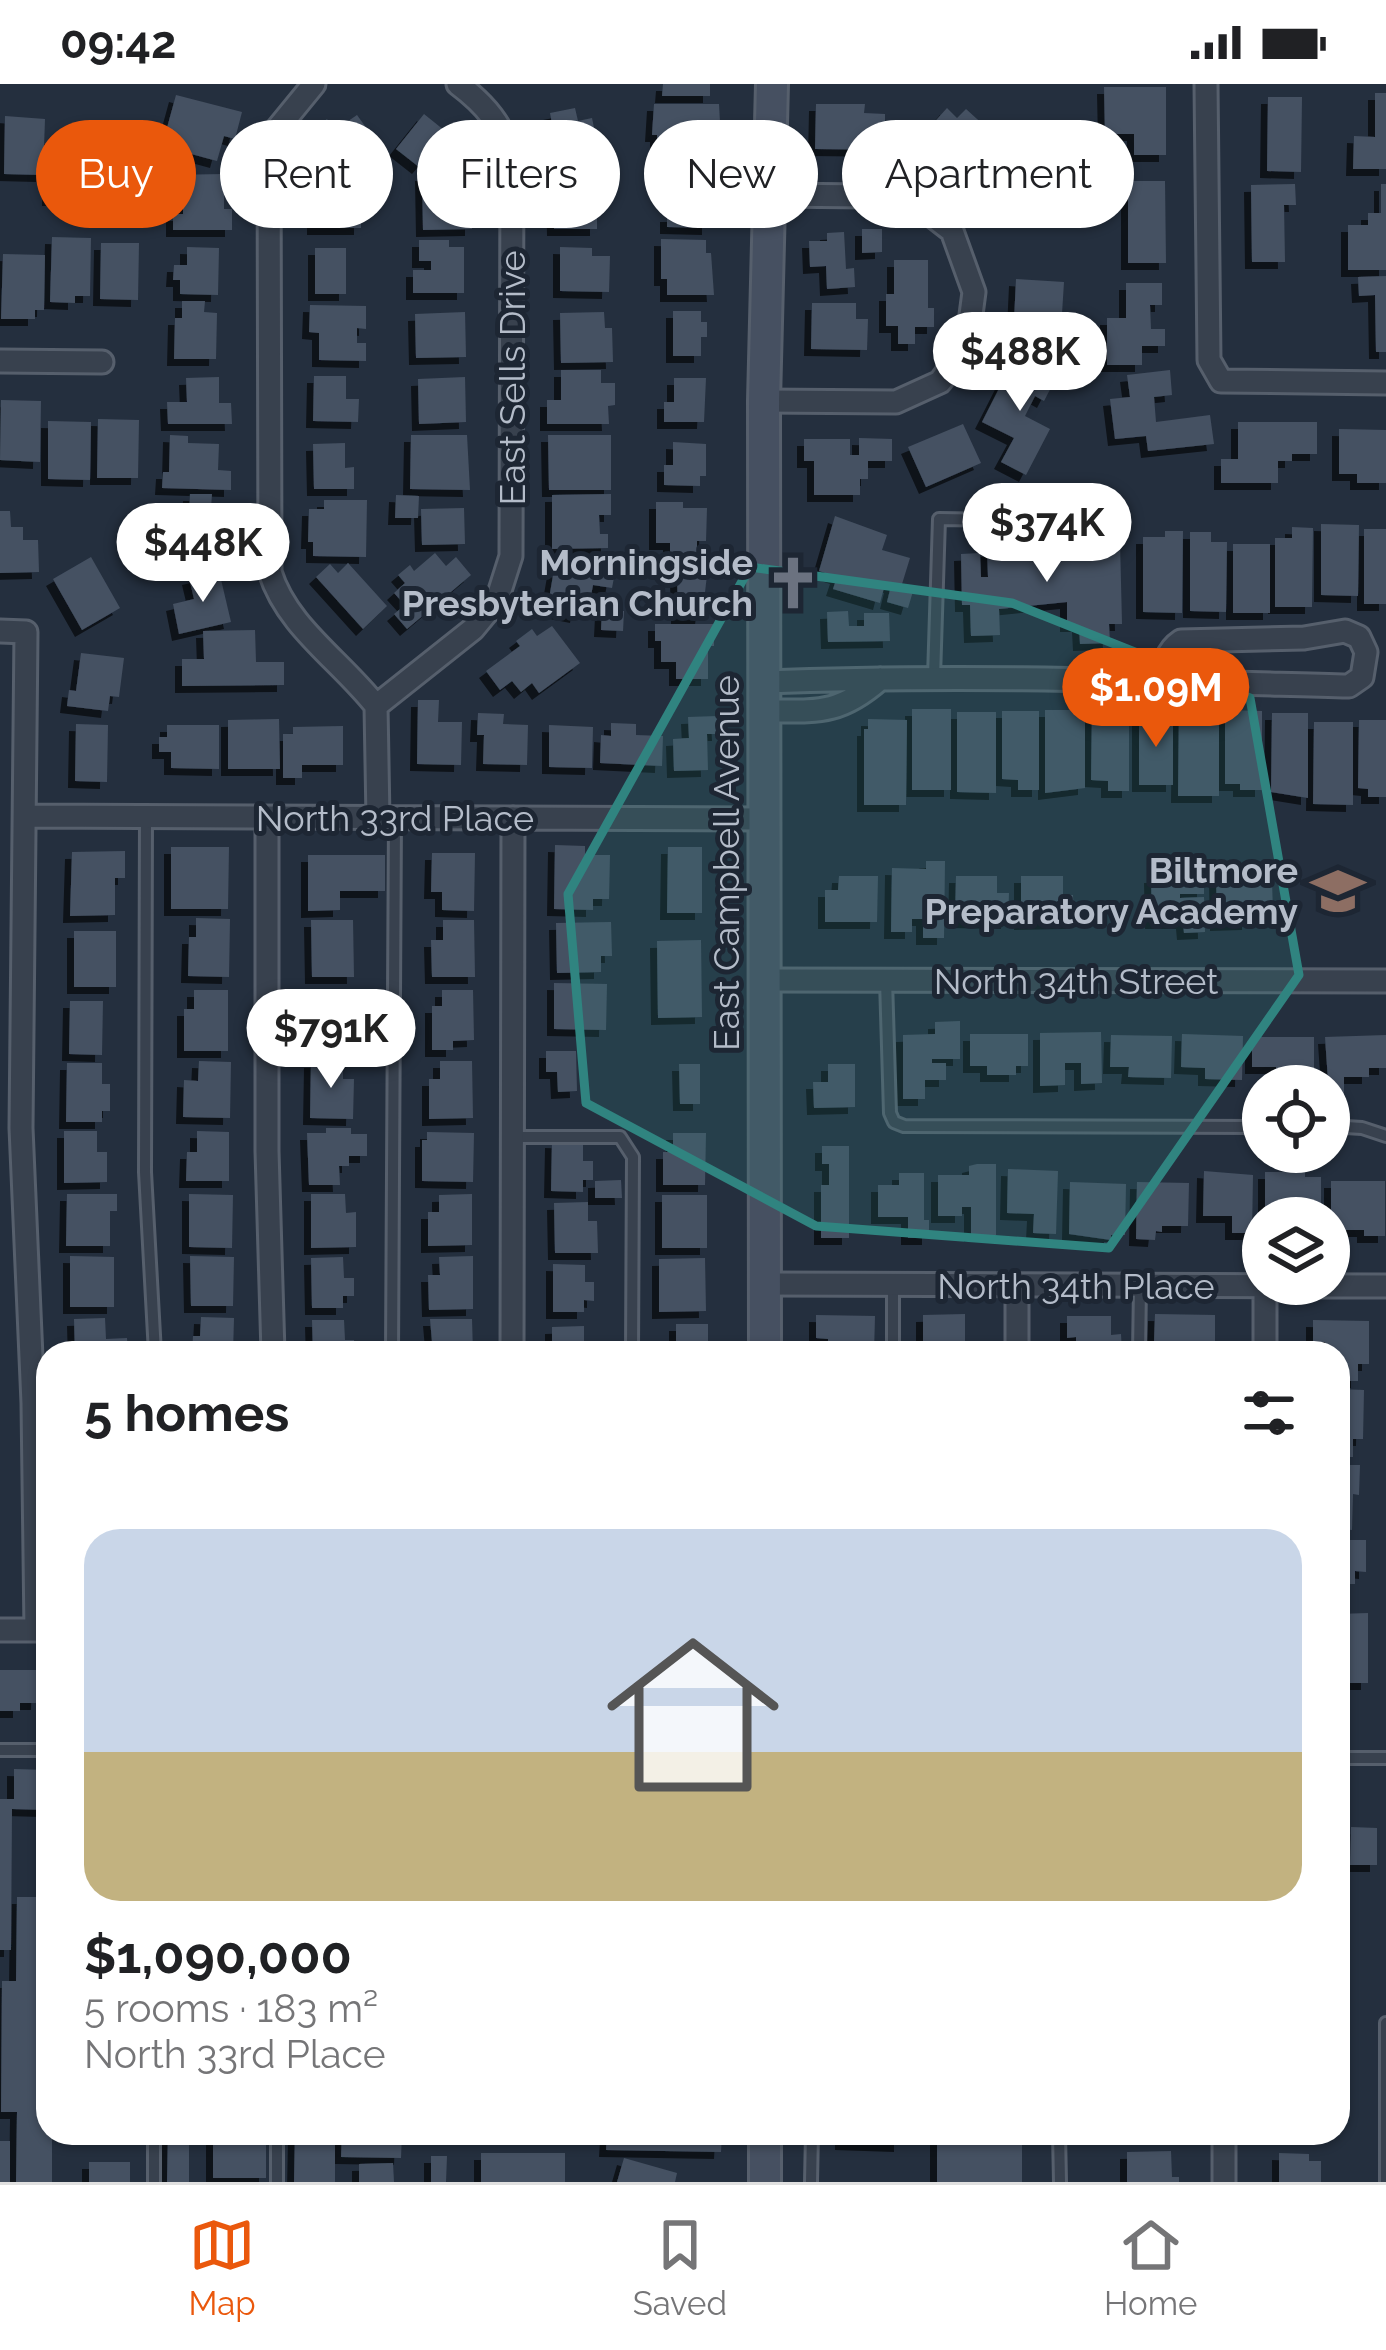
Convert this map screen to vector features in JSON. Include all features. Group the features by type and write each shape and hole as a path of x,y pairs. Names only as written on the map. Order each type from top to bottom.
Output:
{"street":[{"path":"314,84 268,139 269,572 289,613 376,706 386,818"},
{"name":"East Sells Drive","path":"376,706 473,629 497,600 511,556 512,158 502,127 478,98 458,84"},
{"name":"East Campbell Avenue","path":"772,84 772,120"},
{"path":"1206,84 1209,360 1222,381 1386,383"},
{"path":"764,401 896,402 940,382 968,345 974,292 952,231 916,203 818,195"},
{"name":"East Campbell Avenue","path":"766,1341 764,401 770,228"},
{"path":"0,361 102,362"},
{"path":"0,631 26,632 25,816 11,1128 36,1479"},
{"path":"765,696 842,679 1349,686 1362,677 1366,652 1359,637 1345,631 1304,638 1181,641 1165,661 1165,680"},
{"path":"842,679 843,706"},
{"path":"765,696 830,711 880,679"},
{"name":"North 33rd Place","path":"25,816 765,819"},
{"path":"267,818 273,1341"},
{"path":"512,1341 513,818"},
{"name":"North 34th Street","path":"766,980 1386,981"},
{"name":"North 34th Place","path":"766,1284 1242,1287"},
{"path":"1017,1285 1017,1341"},
{"name":"North 34th Place","path":"1350,1286 1386,1286"},
{"path":"1265,1305 1265,1341"},
{"path":"0,1630 36,1630"},
{"path":"765,2145 765,2182"},
{"path":"1224,2145 1224,2182"}],"lane":[{"path":"934,680 939,520 1054,521"},
{"path":"146,817 145,1172 154,1341"},
{"path":"386,818 392,1341"},
{"path":"886,980 894,1122 904,1126 1242,1127"},
{"path":"1350,1127 1386,1136"},
{"path":"512,1137 620,1137 633,1157 632,1341"},
{"path":"1139,1286 1139,1341"},
{"path":"893,1287 893,1341"},
{"path":"0,1750 36,1750"},
{"path":"1350,1758 1386,1758"},
{"path":"1386,2023 1386,2182"},
{"path":"154,2145 154,2182"},
{"path":"277,2182 278,2145"},
{"path":"811,2182 812,2145"},
{"path":"1059,2145 1060,2182"}],"highlighted area":[{"path":"750,567 1012,603 1250,698 1299,975 1109,1248 816,1226 586,1103 568,894"}],"building":[{"path":"663,84 710,84 710,96 662,96"},
{"path":"1104,87 1166,87 1166,155 1134,155 1134,120 1105,120"},
{"path":"1375,93 1386,93 1386,169 1353,169 1354,136 1375,137"},
{"path":"176,95 242,112 240,120 220,120 217,161 196,155 196,120 169,120"},
{"path":"1268,97 1302,97 1301,172 1267,171"},
{"path":"654,104 719,104 720,120 653,120"},
{"path":"816,104 865,104 864,113 885,114 885,120 842,120 842,149 818,149"},
{"path":"575,108 578,120 551,120 550,113"},
{"path":"947,108 957,118 966,109 978,120 936,120"},
{"path":"5,116 45,119 36,120 36,175 4,174"},
{"path":"417,123 417,165 396,149"},
{"path":"220,174 220,228 232,230 173,230 196,228 196,175"},
{"path":"1134,181 1165,181 1166,263 1128,263"},
{"path":"1295,184 1296,205 1284,205 1285,262 1252,262 1251,185"},
{"path":"1381,184 1386,184 1386,270 1348,270 1348,225 1368,225 1368,213 1381,213"},
{"path":"862,229 882,229 882,252 862,253"},
{"path":"844,232 846,269 854,268 855,287 827,289 826,266 810,267 809,241 827,241 827,233"},
{"path":"52,237 91,238 90,296 75,296 75,303 50,302"},
{"path":"661,239 706,240 714,295 667,295 667,279 661,279"},
{"path":"419,240 449,240 449,247 464,247 464,293 413,293 413,270 431,270 431,261 419,261"},
{"path":"101,243 139,243 138,300 100,299"},
{"path":"187,247 219,248 218,295 180,294 180,280 173,280 174,265 187,265"},
{"path":"560,247 592,248 592,256 610,256 609,292 560,291"},
{"path":"315,248 346,248 346,294 315,294"},
{"path":"3,254 45,255 44,310 35,310 35,319 1,319"},
{"path":"894,260 928,260 928,308 934,308 934,327 915,327 915,344 898,344 898,326 886,326 886,294 894,294"},
{"path":"1386,276 1386,352 1376,352 1375,295 1359,296 1358,277"},
{"path":"1016,279 1064,282 1060,345 1013,342"},
{"path":"1126,283 1162,283 1162,305 1150,305 1151,329 1165,329 1165,346 1142,346 1142,365 1107,365 1107,318 1126,318"},
{"path":"182,301 205,301 204,312 217,313 216,359 174,359 175,318 182,318"},
{"path":"812,303 856,303 856,319 868,319 867,350 811,349"},
{"path":"310,305 366,306 366,329 357,328 357,343 366,343 366,361 319,360 319,333 309,332"},
{"path":"673,311 701,311 707,337 701,337 701,356 673,356"},
{"path":"465,312 466,357 416,358 415,314"},
{"path":"604,312 605,328 612,328 613,362 561,363 560,313"},
{"path":"1014,359 1055,380 1044,401 1035,396 1025,416 1050,429 1026,475 1001,462 1014,438 982,422"},
{"path":"561,370 601,370 601,383 615,383 609,424 547,424 547,400 561,400"},
{"path":"1170,370 1172,395 1154,397 1156,422 1210,415 1214,444 1148,451 1146,436 1115,439 1110,399 1130,397 1127,375"},
{"path":"314,376 346,376 346,399 359,399 358,422 313,421"},
{"path":"219,377 219,403 231,403 232,424 168,424 167,402 187,402 186,378"},
{"path":"465,377 466,422 419,424 418,379"},
{"path":"674,378 706,378 704,422 664,422 664,402 674,402"},
{"path":"1,400 41,401 40,462 0,460"},
{"path":"98,419 139,420 138,478 97,478"},
{"path":"48,421 91,422 90,480 48,479"},
{"path":"1238,422 1317,422 1317,454 1292,454 1292,461 1278,461 1278,483 1221,483 1221,459 1238,459"},
{"path":"963,424 981,463 926,487 908,447"},
{"path":"1339,429 1386,430 1386,483 1357,483 1357,474 1339,474"},
{"path":"170,435 188,436 188,443 219,444 218,470 231,471 231,490 162,488 163,472 169,472"},
{"path":"411,435 467,435 470,490 410,489"},
{"path":"548,435 611,435 611,490 549,490"},
{"path":"859,438 892,439 892,461 868,461 868,479 860,479 860,495 814,495 814,461 804,461 804,439 850,439 850,455 859,455"},
{"path":"673,442 706,444 706,476 700,476 700,486 664,485 664,465 673,465"},
{"path":"345,443 345,468 354,467 354,489 314,489 313,444"},
{"path":"190,494 212,494 211,508 221,508 221,556 177,556 178,515 189,515"},
{"path":"611,494 611,515 599,515 600,534 608,534 608,548 552,549 552,495"},
{"path":"396,495 419,496 418,518 395,518"},
{"path":"324,500 367,500 366,557 313,556 313,542 308,542 309,509 324,509"},
{"path":"656,502 707,508 706,541 697,541 697,554 670,553 670,543 656,543"},
{"path":"464,508 465,544 422,545 421,509"},
{"path":"0,511 10,511 11,527 23,527 23,540 38,540 39,572 0,573"},
{"path":"835,516 887,535 882,550 910,558 902,584 914,588 908,608 887,602 891,586 885,584 880,603 833,589 837,577 819,571"},
{"path":"1321,524 1359,525 1358,596 1321,595"},
{"path":"1292,527 1313,528 1312,607 1275,607 1275,538 1292,538"},
{"path":"1364,529 1386,529 1386,604 1364,604"},
{"path":"1165,531 1183,531 1182,613 1143,612 1143,537 1165,537"},
{"path":"1190,532 1211,532 1211,542 1227,542 1226,612 1190,611"},
{"path":"1120,541 1122,624 1109,624 1110,643 1080,644 1079,625 1067,625 1067,602 999,609 1000,635 971,636 970,605 962,605 961,554 980,553 981,577 988,577 987,550 1013,549 1013,544"},
{"path":"1233,544 1270,544 1270,613 1233,613"},
{"path":"435,553 446,566 456,557 471,575 407,629 394,614 405,605 394,593 405,583 398,575 410,565 414,571"},
{"path":"91,557 120,608 82,630 53,579"},
{"path":"567,558 616,567 612,588 593,585 589,607 579,605 577,616 547,610 554,570 564,571"},
{"path":"348,563 387,606 363,629 316,577 330,564 338,573"},
{"path":"219,571 231,622 179,634 173,604 194,599 189,578"},
{"path":"677,575 707,575 702,618 678,618"},
{"path":"602,610 624,611 623,631 601,630"},
{"path":"848,611 849,626 864,626 864,613 889,613 890,641 828,642 827,612"},
{"path":"655,624 714,624 708,679 676,679 676,662 661,662"},
{"path":"552,626 580,663 539,693 532,683 521,692 512,681 500,690 486,671 520,646 516,641 532,629 537,636"},
{"path":"255,630 256,662 284,662 284,685 182,686 182,659 204,659 203,631"},
{"path":"81,653 124,658 119,697 110,696 108,711 67,706 69,690 76,691"},
{"path":"418,700 439,700 438,722 462,722 461,765 417,764"},
{"path":"912,709 951,709 951,790 912,790"},
{"path":"1179,709 1219,709 1219,796 1178,796"},
{"path":"1045,710 1085,710 1085,788 1045,793"},
{"path":"1225,710 1262,711 1262,790 1225,784"},
{"path":"1002,711 1039,711 1039,790 1018,790 1018,780 1002,779"},
{"path":"1092,711 1129,711 1129,791 1108,791 1108,781 1091,780"},
{"path":"957,712 996,712 996,793 957,792"},
{"path":"478,713 504,714 503,724 528,725 527,765 483,764 484,735 477,735"},
{"path":"1272,713 1308,713 1308,798 1271,792"},
{"path":"1139,714 1173,714 1173,785 1139,785"},
{"path":"718,716 719,734 707,734 708,770 674,771 673,739 689,738 688,717"},
{"path":"279,719 280,769 228,769 228,720"},
{"path":"868,719 907,720 906,805 864,805"},
{"path":"1359,720 1386,720 1386,797 1368,797 1368,789 1358,788"},
{"path":"1314,722 1353,722 1353,805 1313,804"},
{"path":"611,723 636,724 636,735 663,736 662,766 600,763 601,735 611,736"},
{"path":"76,724 108,725 107,782 75,781"},
{"path":"167,725 219,725 219,769 171,768 171,752 159,752 159,737 167,737"},
{"path":"549,725 593,727 592,768 549,767"},
{"path":"343,726 343,765 302,765 302,778 283,778 283,734 293,734 293,727"},
{"path":"555,845 585,846 585,855 610,855 609,899 593,899 593,910 554,909"},
{"path":"171,847 229,847 228,909 171,909"},
{"path":"668,847 702,847 702,913 667,913"},
{"path":"125,851 125,878 115,878 115,915 70,916 72,852"},
{"path":"432,853 475,853 474,911 442,910 442,892 431,892"},
{"path":"308,855 385,855 385,891 340,891 340,910 308,911"},
{"path":"926,861 945,861 944,938 923,938 923,919 912,919 912,932 891,932 892,868 926,869"},
{"path":"1216,874 1257,874 1257,882 1272,882 1273,912 1249,912 1249,923 1217,924"},
{"path":"1204,875 1204,894 1180,894 1180,898 1204,897 1205,932 1184,933 1183,922 1152,922 1151,876"},
{"path":"839,876 878,876 877,922 825,922 825,890 838,890"},
{"path":"956,876 997,876 997,893 1009,893 1008,922 955,921"},
{"path":"1021,876 1063,876 1063,895 1073,895 1074,922 1021,923"},
{"path":"196,918 230,919 229,977 188,976 189,937 196,937"},
{"path":"311,920 353,920 354,977 312,977"},
{"path":"443,920 474,920 475,977 432,977 431,940 443,940"},
{"path":"611,922 612,956 601,956 601,972 557,973 556,923"},
{"path":"74,931 116,931 116,987 74,987"},
{"path":"701,940 702,1017 658,1018 657,941"},
{"path":"554,983 607,984 606,1030 554,1029"},
{"path":"194,990 228,990 228,1051 184,1051 184,1009 194,1009"},
{"path":"442,990 473,990 474,1040 453,1041 453,1050 432,1050 432,1006 442,1006"},
{"path":"307,991 340,991 340,1011 350,1011 349,1041 307,1041"},
{"path":"70,1001 103,1001 102,1055 69,1054"},
{"path":"960,1021 960,1059 932,1059 932,1063 946,1063 946,1080 925,1080 925,1099 903,1099 903,1035 935,1034 935,1022"},
{"path":"1101,1032 1102,1083 1081,1084 1081,1063 1065,1063 1065,1085 1040,1086 1040,1033"},
{"path":"970,1034 1028,1034 1028,1066 1016,1066 1016,1075 987,1075 987,1066 970,1066"},
{"path":"1182,1034 1243,1036 1242,1080 1205,1079 1205,1068 1181,1067"},
{"path":"1111,1035 1172,1036 1171,1078 1128,1077 1129,1067 1110,1067"},
{"path":"1386,1035 1386,1068 1369,1068 1369,1077 1350,1077 1350,1065 1327,1065 1325,1037"},
{"path":"1252,1037 1314,1037 1314,1065 1252,1065"},
{"path":"546,1051 576,1051 577,1091 558,1092 557,1072 546,1072"},
{"path":"199,1061 231,1062 230,1118 183,1117 184,1080 198,1081"},
{"path":"311,1061 343,1061 343,1079 354,1079 353,1119 310,1118"},
{"path":"440,1061 472,1061 473,1118 429,1119 429,1079 440,1079"},
{"path":"67,1063 102,1063 102,1084 110,1084 110,1111 102,1111 102,1122 66,1122"},
{"path":"679,1064 700,1064 700,1104 680,1104"},
{"path":"828,1064 855,1064 855,1107 814,1108 813,1082 828,1082"},
{"path":"326,1128 351,1128 351,1134 367,1134 367,1156 349,1156 349,1166 339,1166 340,1185 309,1185 307,1133 326,1133"},
{"path":"64,1131 97,1131 97,1152 107,1152 107,1182 64,1183"},
{"path":"197,1131 229,1132 229,1181 186,1181 187,1152 197,1152"},
{"path":"427,1132 474,1133 473,1182 422,1181 422,1140 427,1140"},
{"path":"673,1133 706,1133 705,1185 663,1185 663,1152 673,1152"},
{"path":"552,1141 583,1142 583,1161 593,1161 593,1180 583,1180 583,1192 551,1191"},
{"path":"822,1146 849,1146 849,1238 821,1238 821,1185 829,1185 829,1164 822,1164"},
{"path":"996,1164 996,1235 971,1235 971,1207 962,1207 962,1216 938,1216 938,1175 969,1175 969,1166"},
{"path":"1008,1169 1058,1171 1056,1234 1033,1233 1034,1214 1007,1213"},
{"path":"1204,1171 1253,1175 1253,1197 1242,1197 1242,1233 1232,1233 1232,1216 1203,1216"},
{"path":"899,1173 924,1173 924,1220 929,1220 929,1238 908,1238 908,1217 878,1217 878,1185 899,1185"},
{"path":"1265,1173 1321,1177 1321,1197 1265,1197"},
{"path":"621,1180 622,1198 595,1198 595,1181"},
{"path":"1331,1181 1385,1181 1385,1236 1350,1230 1350,1197 1331,1197"},
{"path":"1070,1182 1126,1184 1125,1235 1111,1235 1111,1240 1069,1234"},
{"path":"1137,1182 1189,1183 1188,1226 1162,1226 1155,1240 1136,1239"},
{"path":"67,1194 117,1194 117,1211 110,1211 110,1246 66,1246"},
{"path":"189,1194 233,1195 232,1248 189,1247"},
{"path":"311,1194 345,1194 346,1213 356,1212 356,1247 311,1248"},
{"path":"472,1194 472,1245 428,1246 428,1212 439,1212 439,1195"},
{"path":"662,1195 707,1195 707,1248 662,1248"},
{"path":"588,1202 588,1221 597,1221 598,1253 555,1253 554,1203"},
{"path":"70,1256 114,1257 114,1307 70,1307"},
{"path":"190,1256 234,1257 233,1306 191,1306"},
{"path":"473,1256 473,1309 429,1310 428,1275 440,1275 439,1257"},
{"path":"343,1257 344,1278 354,1278 354,1296 343,1296 343,1308 312,1308 311,1258"},
{"path":"705,1258 706,1311 659,1312 659,1259"},
{"path":"553,1264 585,1265 585,1282 594,1282 594,1301 584,1300 584,1312 553,1312"},
{"path":"965,1314 965,1341 923,1341 923,1315"},
{"path":"1155,1314 1215,1315 1215,1341 1154,1341"},
{"path":"816,1315 875,1316 874,1341 816,1338"},
{"path":"1067,1316 1111,1316 1111,1335 1121,1334 1121,1341 1076,1341 1076,1337 1067,1338"},
{"path":"201,1317 234,1318 233,1341 193,1341 193,1336 200,1336"},
{"path":"105,1318 106,1339 127,1341 75,1341 74,1319"},
{"path":"430,1319 472,1319 473,1341 432,1341"},
{"path":"312,1320 344,1320 345,1340 354,1340 354,1341 313,1341"},
{"path":"1313,1320 1369,1321 1369,1364 1358,1364 1358,1381 1350,1381 1350,1341 1313,1341"},
{"path":"676,1324 708,1324 708,1341 676,1341"},
{"path":"584,1326 584,1341 552,1341 552,1327"},
{"path":"1350,1389 1364,1390 1363,1439 1353,1439 1353,1457"},
{"path":"1350,1465 1360,1465 1359,1495 1353,1494 1352,1530"},
{"path":"1350,1540 1366,1540 1366,1572 1355,1571 1355,1584 1350,1584"},
{"path":"1368,1613 1368,1683 1350,1683 1350,1614"},
{"path":"0,1670 36,1670 36,1703 20,1703 20,1711 0,1711"},
{"path":"14,1769 36,1770 36,1810 12,1809 11,1950 0,1950 0,1799 14,1799"},
{"path":"1351,1827 1377,1828 1377,1865 1350,1865"},
{"path":"17,1897 36,1897 36,2145 52,2145 52,2182 16,2182 17,2112 1,2112 2,1981 16,1981"},
{"path":"0,2141 10,2141 10,2182 0,2182"},
{"path":"168,2145 189,2145 189,2182 167,2182"},
{"path":"213,2145 266,2145 266,2178 213,2178"},
{"path":"295,2145 335,2145 335,2182 294,2182"},
{"path":"342,2145 402,2145 401,2158 341,2157"},
{"path":"606,2145 721,2145 721,2152 606,2150"},
{"path":"937,2145 1022,2145 1022,2182 937,2182"},
{"path":"1171,2151 1172,2177 1179,2177 1179,2182 1127,2182 1127,2152"},
{"path":"481,2153 565,2153 565,2182 481,2182"},
{"path":"1279,2153 1309,2154 1309,2161 1321,2161 1321,2182 1279,2182"},
{"path":"431,2156 447,2156 446,2182 431,2182"},
{"path":"624,2158 677,2173 675,2182 617,2182"},
{"path":"89,2162 130,2162 130,2182 89,2182"},
{"path":"393,2163 394,2182 359,2182 359,2164"}],"place":[{"name":"Morningside Presbyterian Church","path":"793,583"},
{"name":"Biltmore Preparatory Academy","path":"1338,891"}]}
